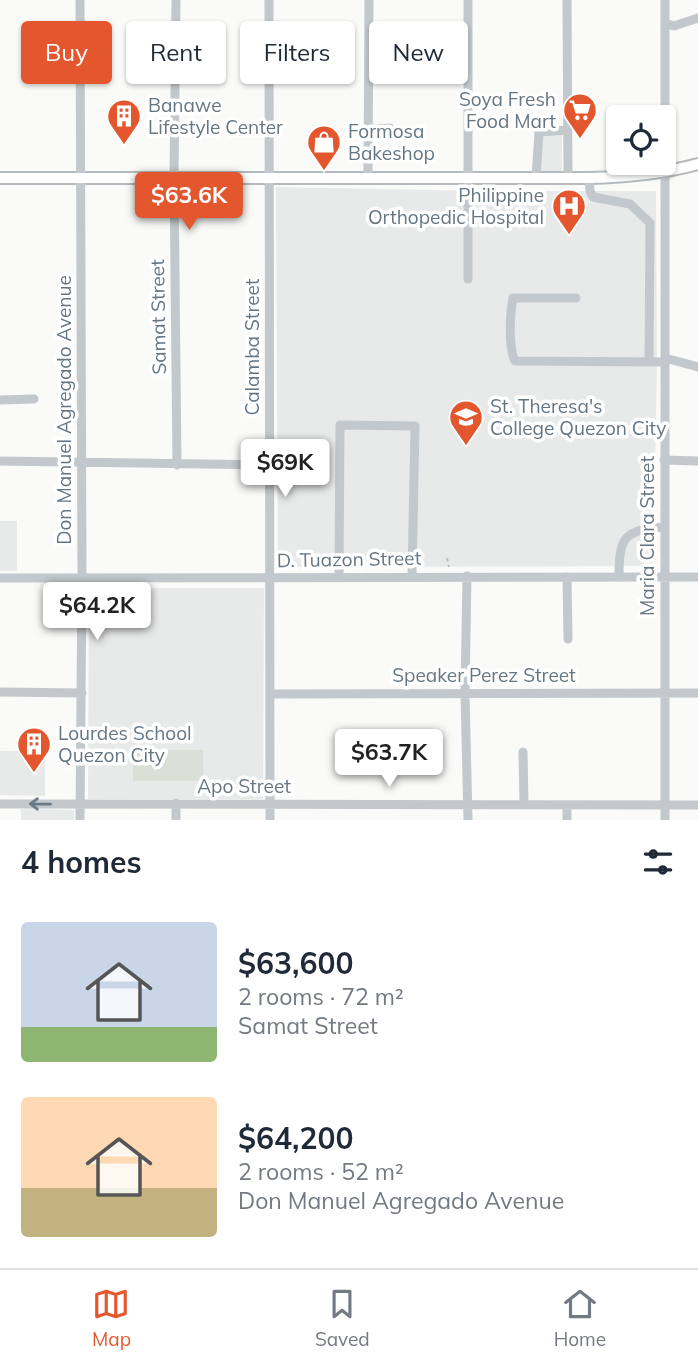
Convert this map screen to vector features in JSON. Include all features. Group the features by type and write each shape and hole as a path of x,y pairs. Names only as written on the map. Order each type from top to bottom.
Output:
{"main road":[{"path":"676,170 698,164"},
{"path":"0,177 589,178 647,175"}],"street":[{"name":"Don Manuel Agregado Avenue","path":"80,0 80,21"},
{"name":"Samat Street","path":"176,0 174,178 177,465"},
{"name":"Calamba Street","path":"269,0 270,820"},
{"path":"368,178 369,0"},
{"path":"468,0 468,279"},
{"path":"567,0 568,178"},
{"name":"Maria Clara Street","path":"664,105 665,0"},
{"path":"665,23 674,26 698,18"},
{"name":"Don Manuel Agregado Avenue","path":"80,84 80,820"},
{"path":"368,129 390,128"},
{"path":"537,178 539,132 568,130"},
{"name":"Maria Clara Street","path":"665,175 665,820"},
{"path":"589,178 593,197 630,204 650,223 649,361"},
{"path":"650,223 665,220"},
{"path":"576,298 512,299 512,356 515,361 665,360 698,367"},
{"path":"0,400 34,400"},
{"path":"339,577 340,425 415,426 412,576"},
{"path":"664,460 698,461"},
{"path":"0,461 270,465"},
{"path":"619,577 619,555 625,540 638,530 664,527"},
{"path":"467,576 465,693 468,820"},
{"path":"567,577 568,639"},
{"name":"D. Tuazon Street","path":"0,578 698,577"},
{"path":"0,692 82,693"},
{"name":"Speaker Perez Street","path":"270,694 698,693"},
{"path":"523,752 524,804"},
{"path":"176,803 176,820"},
{"name":"Apo Street","path":"0,804 698,805"},
{"path":"567,805 568,820"}],"path":[{"path":"447,558 449,566"}],"shaded area":[{"path":"536,127 562,127 562,171 535,171"},
{"name":"St. Theresa's College Quezon City","path":"276,187 656,191 657,365 653,566 278,567"},
{"path":"0,521 17,521 17,571 0,571"},
{"path":"89,588 264,588 263,799 88,799"},
{"path":"45,750 45,796 0,795 0,751"},
{"path":"133,750 203,750 203,781 133,781"},
{"name":"Lourdes School Quezon City","path":"21,809 74,810 74,820 21,820"}],"place":[{"name":"Soya Fresh Food Mart","path":"580,140"},
{"name":"Banawe Lifestyle Center","path":"124,146"},
{"name":"Formosa Bakeshop","path":"324,172"},
{"name":"Philippine Orthopedic Hospital","path":"569,236"},
{"name":"St. Theresa's College Quezon City","path":"466,447"},
{"name":"Lourdes School Quezon City","path":"34,774"}]}
